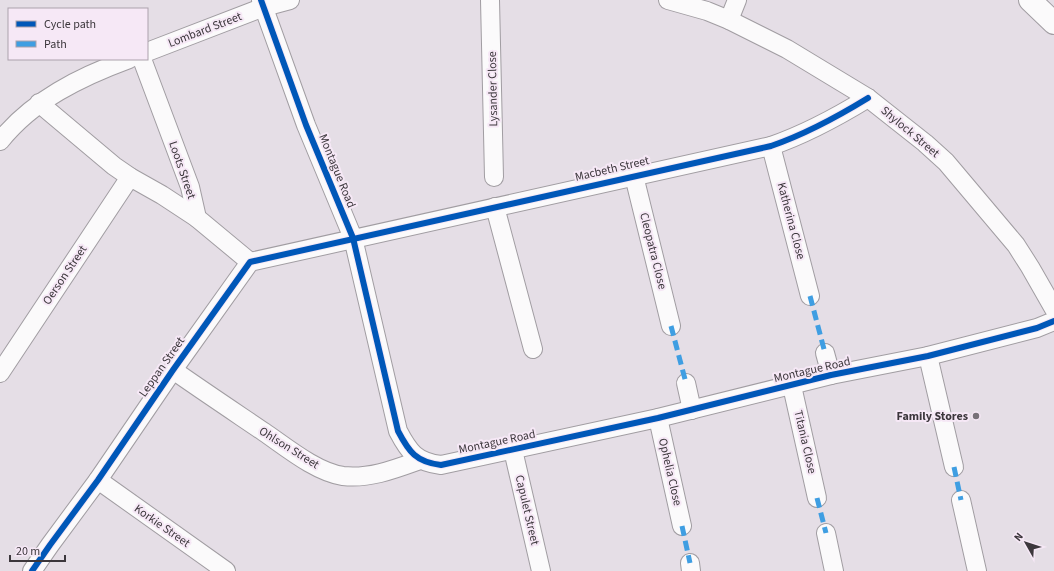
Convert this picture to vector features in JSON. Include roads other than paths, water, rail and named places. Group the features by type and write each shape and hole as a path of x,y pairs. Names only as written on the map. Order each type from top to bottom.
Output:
{"street":[{"path":"262,4 290,0"},
{"name":"Lysander Close","path":"490,0 494,177"},
{"name":"Shylock Street","path":"668,0 706,11 728,20 787,49 868,98 925,143 946,162 1016,245 1054,309"},
{"path":"728,20 737,0"},
{"path":"1030,0 1054,23"},
{"name":"Lombard Street","path":"148,52 262,4"},
{"name":"Montague Road","path":"262,4 306,125 353,238 398,431 411,452 420,460 430,464 441,465 513,450 692,410 831,375 928,356 1026,331 1054,321"},
{"path":"0,141 18,120 39,103 76,81 127,60"},
{"name":"Loots Street","path":"142,60 190,187 197,218"},
{"name":"Macbeth Street","path":"353,238 771,146 797,137 816,128 868,98"},
{"path":"39,103 114,166 197,218 250,262 353,238"},
{"name":"Katherina Close","path":"771,146 810,296"},
{"name":"Cleopatra Close","path":"634,176 671,326"},
{"name":"Oerson Street","path":"0,373 130,177"},
{"path":"495,207 533,349"},
{"name":"Leppan Street","path":"32,571 98,480 173,370 250,262"},
{"path":"825,353 831,375"},
{"path":"928,356 954,467"},
{"name":"Ohlson Street","path":"173,370 289,449 320,468 342,476 359,477 389,471 420,460"},
{"path":"686,383 692,410"},
{"name":"Titania Close","path":"792,386 817,498"},
{"name":"Ophelia Close","path":"658,418 682,526"},
{"name":"Capulet Street","path":"513,450 541,571"},
{"name":"Korkie Street","path":"98,480 226,571"},
{"path":"961,500 977,571"},
{"path":"826,533 834,571"}],"place":[{"name":"Family Stores","path":"976,416"}]}
